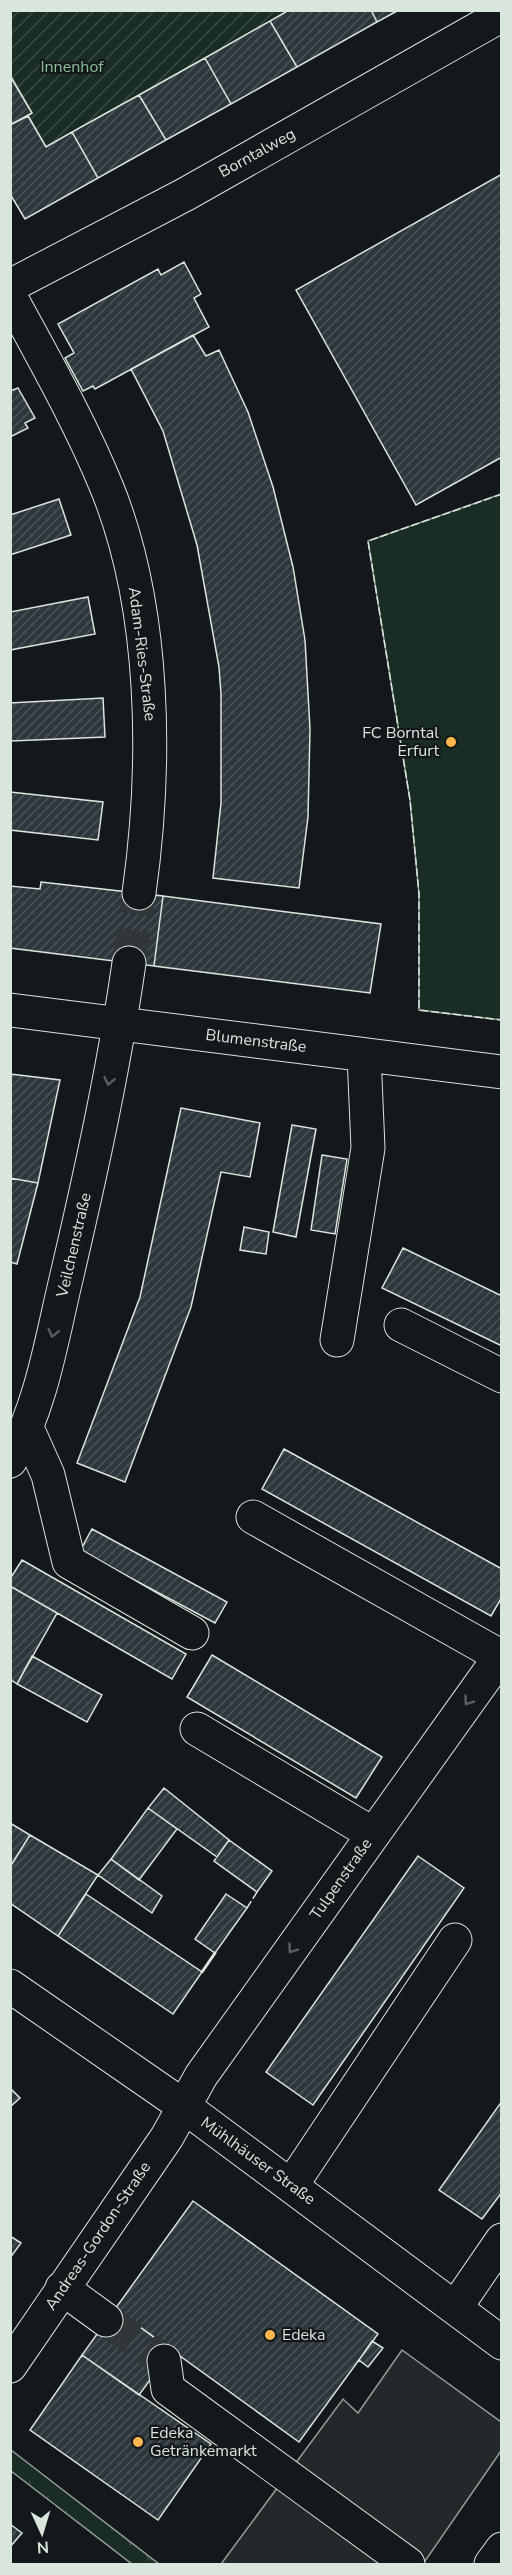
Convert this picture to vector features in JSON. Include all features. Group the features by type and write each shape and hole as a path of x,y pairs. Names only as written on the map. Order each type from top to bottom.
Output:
{"street":[{"name":"Borntalweg","path":"10,286 186,194 501,15"},
{"name":"Adam-Ries-Straße","path":"10,297 77,422 107,489 121,530 137,601 151,734 146,840 139,893"},
{"path":"120,1024 129,963"},
{"name":"Blumenstraße","path":"10,1010 501,1072"},
{"name":"Veilchenstraße","path":"10,1461 28,1430 88,1183 120,1024"},
{"path":"336,1340 368,1148 364,1055"},
{"path":"401,1324 501,1376"},
{"path":"28,1430 48,1475 69,1562 192,1633"},
{"path":"253,1517 501,1655"},
{"name":"Tulpenstraße","path":"182,2105 501,1655"},
{"path":"197,1729 373,1834"},
{"path":"291,2186 455,1940"},
{"name":"Mühlhäuser Straße","path":"10,1986 182,2105 456,2307 501,2343"},
{"name":"Andreas-Gordon-Straße","path":"10,2366 167,2136 182,2105"},
{"path":"456,2307 501,2240"},
{"path":"62,2288 106,2320"},
{"path":"164,2361 168,2389 408,2565"},
{"path":"491,2565 501,2549"}],"green space":[{"name":"Innenhof","path":"10,11 289,11 46,147 28,116 32,113 11,76"},
{"name":"FC Borntal Erfurt","path":"502,494 501,1020 419,1010 419,894 410,800 368,541"},
{"path":"11,2450 159,2564 132,2564 11,2471"}],"shaded area":[{"path":"402,2350 501,2422 501,2451 423,2564 221,2564 343,2399 358,2413"}],"building":[{"path":"289,10 371,10 377,22 297,67 270,21"},
{"path":"371,10 399,10 377,22"},
{"path":"270,21 297,67 231,104 205,58"},
{"path":"205,58 231,104 166,140 139,95"},
{"path":"10,76 32,113 10,125"},
{"path":"139,95 166,140 98,178 72,132"},
{"path":"28,116 46,147 72,132 98,178 25,219 10,194 10,125"},
{"path":"502,174 502,457 416,505 296,290"},
{"path":"184,262 201,294 194,298 209,327 95,389 93,386 83,391 65,358 74,353 58,324 158,269 161,275"},
{"path":"193,335 206,356 219,350 248,412 273,487 293,567 305,640 310,729 308,817 299,888 213,878 221,803 219,667 197,545 163,431 131,369"},
{"path":"18,388 35,418 25,423 28,428 10,437 10,391"},
{"path":"59,499 71,535 10,555 10,515"},
{"path":"88,597 95,634 10,650 10,612"},
{"path":"103,698 105,737 11,741 10,703"},
{"path":"10,792 103,802 98,840 10,830"},
{"path":"41,882 163,896 154,966 10,948 10,886 40,889"},
{"path":"163,896 381,924 370,993 154,966"},
{"path":"10,1074 60,1080 38,1183 10,1178"},
{"path":"181,1108 260,1123 250,1177 221,1172 191,1307 125,1482 77,1463 140,1297"},
{"path":"292,1125 316,1129 296,1237 273,1232"},
{"path":"322,1155 347,1159 335,1234 311,1230"},
{"path":"10,1178 38,1183 17,1264 10,1262"},
{"path":"244,1227 269,1232 266,1254 240,1250"},
{"path":"403,1248 502,1296 502,1346 382,1288"},
{"path":"284,1449 502,1569 502,1597 491,1616 262,1489"},
{"path":"92,1529 227,1602 215,1623 80,1551"},
{"path":"22,1560 186,1654 172,1679 10,1586 10,1579"},
{"path":"10,1586 57,1613 17,1684 10,1679"},
{"path":"212,1655 382,1757 356,1798 187,1697"},
{"path":"32,1656 102,1695 87,1722 17,1684"},
{"path":"164,1788 229,1840 217,1857 148,1808"},
{"path":"148,1808 177,1829 139,1880 111,1859"},
{"path":"10,1823 30,1835 10,1867"},
{"path":"30,1835 98,1875 58,1936 10,1903 10,1867"},
{"path":"229,1840 272,1871 257,1892 214,1861"},
{"path":"418,1856 464,1888 313,2105 266,2072"},
{"path":"111,1859 162,1896 152,1913 98,1875"},
{"path":"86,1894 202,1972 173,2014 58,1936"},
{"path":"226,1894 247,1908 215,1953 195,1939"},
{"path":"10,2088 20,2098 10,2107"},
{"path":"502,2101 502,2192 482,2219 439,2190"},
{"path":"193,2201 378,2334 299,2442 115,2309"},
{"path":"10,2236 21,2243 10,2258"},
{"path":"115,2309 172,2350 139,2395 82,2355"},
{"path":"372,2341 383,2348 368,2367 359,2360"},
{"path":"82,2355 211,2444 158,2520 30,2430"},
{"path":"10,2524 22,2533 10,2547"}],"tunnel":[{"path":"129,963 139,893"},
{"path":"106,2320 164,2361"}],"fence":[{"path":"502,494 368,541 410,800 419,894 419,1010 502,1020"},
{"path":"247,1908 257,1892"}],"wall":[{"path":"202,1972 215,1953"}],"place":[{"name":"FC Borntal Erfurt","path":"451,742"},
{"name":"Edeka","path":"270,2335"},
{"name":"Edeka Getränkemarkt","path":"138,2442"}]}
